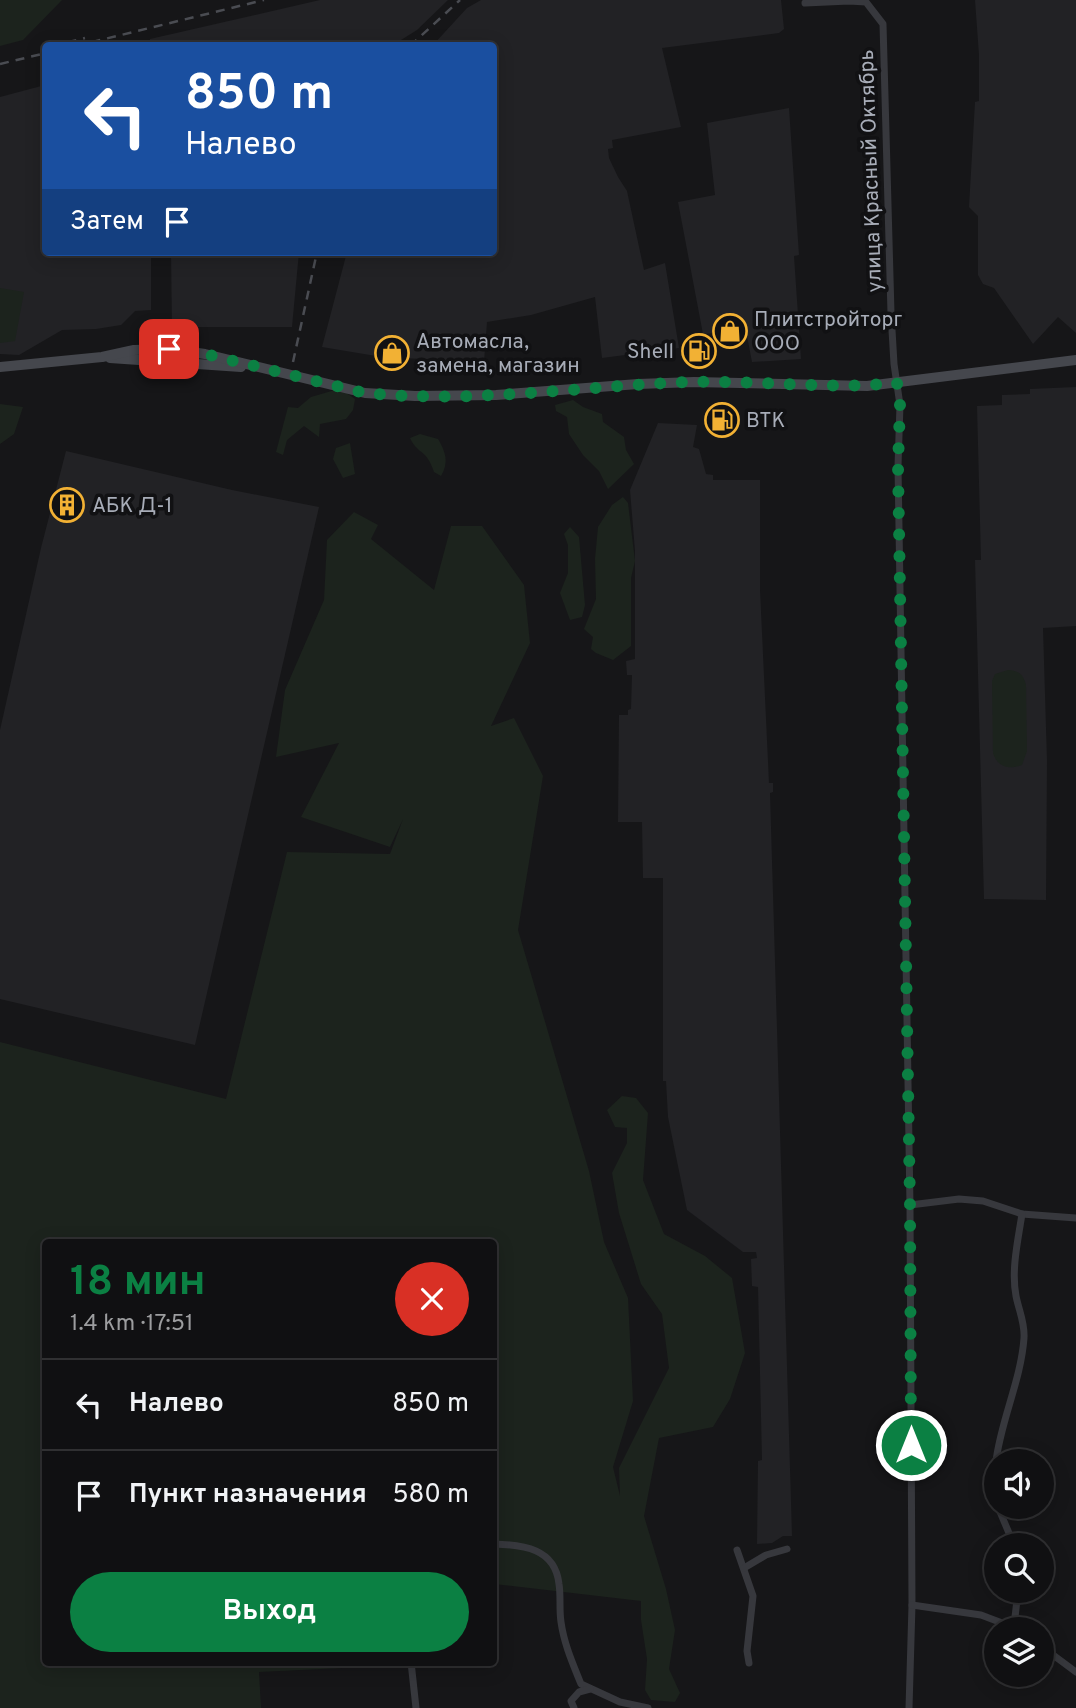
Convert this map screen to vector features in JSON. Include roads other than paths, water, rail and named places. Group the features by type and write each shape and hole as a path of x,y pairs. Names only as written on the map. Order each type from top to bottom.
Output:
{"main road":[{"path":"1,367 102,357 206,366 255,366 365,393 415,396 496,395 694,382 829,387 897,383 1076,360"}],"street":[{"name":"улица Красный Октябрь","path":"805,4 866,2 883,24 891,313 900,405 898,466 910,1205 912,1605 909,1708"},
{"path":"910,1205 959,1199 983,1201 1022,1214 1076,1218"},
{"path":"999,1449 1022,1354 1024,1335 1015,1274 1022,1214"},
{"path":"497,1544 529,1547 542,1552 552,1561 558,1573 565,1641 582,1684 620,1702 648,1708"},
{"path":"744,1568 766,1555 787,1549"},
{"path":"737,1550 753,1596 747,1651 749,1662"},
{"path":"912,1605 986,1617"},
{"path":"1054,1656 1076,1672"},
{"path":"411,1666 416,1708"},
{"path":"573,1708 572,1701 579,1692 590,1689"}],"railway":[{"path":"92,42 264,0"},
{"path":"414,42 460,0"},
{"path":"68,42 85,38"},
{"path":"0,64 42,54"},
{"path":"293,362 316,256"}],"place":[{"name":"Плитстройторг ООО","path":"730,331"},
{"name":"Shell","path":"699,351"},
{"name":"Автомасла, замена, магазин","path":"392,353"},
{"name":"ВТК","path":"722,420"},
{"name":"АБК Д-1","path":"67,505"}]}
